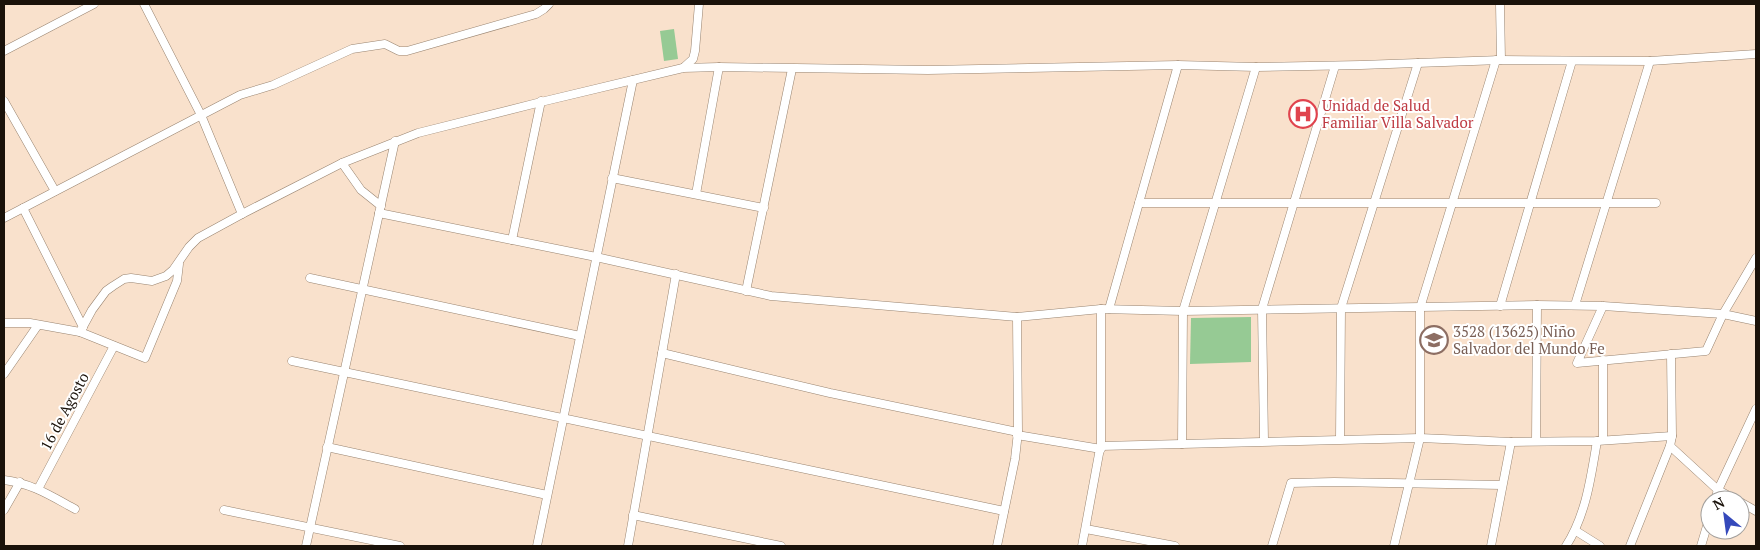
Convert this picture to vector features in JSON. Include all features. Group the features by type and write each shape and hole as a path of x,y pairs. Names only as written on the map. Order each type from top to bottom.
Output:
{"street":[{"path":"4,51 94,4"},
{"path":"144,4 201,115 242,214"},
{"path":"4,218 244,93 273,85 352,49 386,44 399,51 407,51 536,14 549,4"},
{"path":"682,68 693,59 699,4"},
{"path":"1394,546 1420,438 1420,308 1498,60 1500,4"},
{"path":"81,330 92,310 113,286 124,279 131,278 152,282 160,279 173,270 189,247 198,238 342,163 418,133 682,68 928,70 1178,65 1256,67 1335,66 1498,60 1650,61 1756,54"},
{"path":"1500,306 1572,61"},
{"path":"1575,306 1650,61"},
{"path":"1340,439 1341,308 1418,63"},
{"path":"1082,546 1101,448 1105,309 1139,203 1178,65"},
{"path":"1264,441 1262,309 1335,66"},
{"path":"696,194 719,67"},
{"path":"1182,444 1183,311 1256,67"},
{"path":"746,292 792,68"},
{"path":"536,546 633,80"},
{"path":"4,101 55,191"},
{"path":"512,240 542,102"},
{"path":"306,546 395,141"},
{"path":"342,163 361,190 380,209 512,240 771,296 1017,317 1105,309 1183,311 1537,305 1603,306 1723,314 1756,321"},
{"path":"612,178 764,208"},
{"path":"1139,203 1656,203"},
{"path":"23,208 81,330"},
{"path":"1603,306 1578,362 1706,351 1723,314 1756,258"},
{"path":"4,323 30,322 38,325 81,330 142,358 147,356 176,281 179,262"},
{"path":"628,546 676,274"},
{"path":"310,278 580,336"},
{"path":"1536,441 1537,305"},
{"path":"997,546 1015,459 1017,433 1017,317"},
{"path":"4,374 38,325"},
{"name":"16 de Agosto","path":"38,489 114,346"},
{"path":"662,353 830,393 1017,433 1101,448 1340,439 1420,438 1511,442 1600,441 1672,436"},
{"path":"1630,546 1670,446 1672,436 1671,354"},
{"path":"1566,546 1576,531 1600,441 1603,360"},
{"path":"292,361 1004,511"},
{"path":"1670,446 1718,490 1756,408"},
{"path":"1491,546 1511,442"},
{"path":"328,447 547,494"},
{"path":"4,480 20,482 38,489 75,509"},
{"path":"4,510 20,482"},
{"path":"1272,546 1291,483 1502,485"},
{"path":"224,510 400,546"},
{"path":"633,515 766,545 781,546"},
{"path":"1086,529 1175,546"},
{"path":"1576,531 1600,546"}],"green space":[{"path":"674,29 678,59 664,61 660,31"},
{"path":"1251,317 1251,362 1190,364 1191,318"}],"place":[{"name":"Unidad de Salud Familiar Villa Salvador","path":"1303,114"},
{"name":"3528 (13625) Niño Salvador del Mundo Fe","path":"1434,340"}]}
